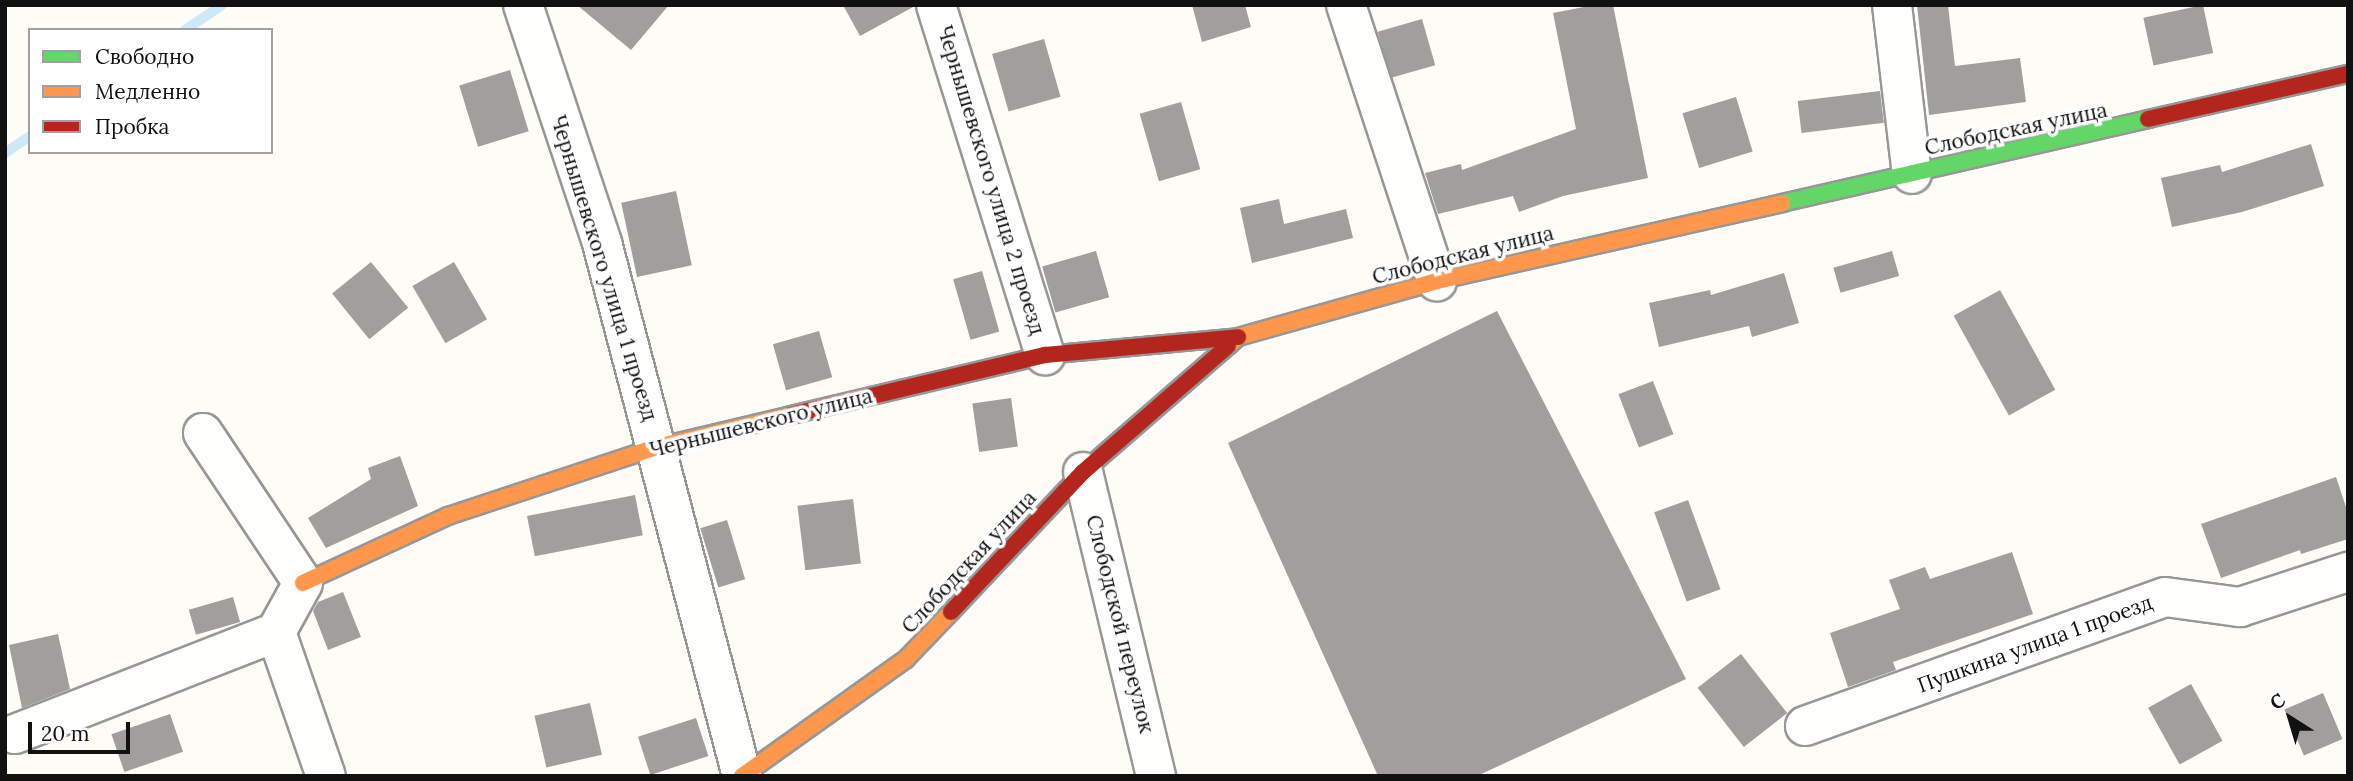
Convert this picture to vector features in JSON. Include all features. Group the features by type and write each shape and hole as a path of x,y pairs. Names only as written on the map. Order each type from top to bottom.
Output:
{"street":[{"name":"Чернышевского улица 1 проезд","path":"523,5 602,243 742,776"},
{"name":"Чернышевского улица 2 проезд","path":"936,5 1045,355"},
{"path":"1346,5 1437,281"},
{"path":"1892,5 1912,174"},
{"name":"Слободская улица","path":"742,776 906,659 1083,472 1238,337 1437,281 2348,75"},
{"name":"Чернышевского улица","path":"303,583 448,516 657,447 1045,355 1238,337"},
{"path":"15,734 276,632 303,583 203,433"},
{"name":"Слободской переулок","path":"1083,472 1156,776"},
{"name":"Пушкина улица 1 проезд","path":"1805,726 2165,597 2240,607 2348,572"},
{"path":"276,632 326,776"}],"building":[{"path":"577,5 669,5 631,50"},
{"path":"843,5 915,5 915,6 860,36"},
{"path":"1192,5 1245,5 1251,27 1202,42"},
{"path":"1594,5 1613,5 1648,178 1563,196 1519,212 1513,196 1438,214 1425,173 1461,164 1462,170 1576,129 1553,13"},
{"path":"1917,5 1948,5 1955,66 2020,58 2026,102 1929,115"},
{"path":"2203,5 2213,53 2154,66 2143,18"},
{"path":"1422,19 1435,65 1391,78 1378,32"},
{"path":"1044,39 1061,97 1009,112 992,54"},
{"path":"510,70 529,131 478,147 459,85"},
{"path":"1880,91 1884,123 1802,133 1798,101"},
{"path":"1736,97 1753,152 1699,168 1682,113"},
{"path":"1181,102 1200,169 1159,181 1140,114"},
{"path":"2311,144 2324,186 2242,212 2172,227 2161,178 2220,165 2222,172"},
{"path":"676,191 692,265 637,277 621,203"},
{"path":"1279,199 1284,224 1346,209 1353,238 1252,263 1240,208"},
{"path":"1096,251 1109,297 1055,313 1042,266"},
{"path":"1892,251 1899,276 1841,293 1833,268"},
{"path":"371,262 408,308 369,339 332,293"},
{"path":"454,262 487,319 445,343 412,286"},
{"path":"982,271 999,332 971,340 953,279"},
{"path":"1784,273 1799,323 1752,337 1749,326 1659,347 1649,303 1710,290 1711,295"},
{"path":"2000,290 2055,390 2009,415 1954,316"},
{"path":"1497,311 1686,679 1477,776 1378,776 1228,443"},
{"path":"819,331 832,377 786,390 773,344"},
{"path":"1653,381 1673,434 1639,447 1618,394"},
{"path":"1011,398 1018,447 979,452 972,403"},
{"path":"400,456 418,506 326,548 308,518 371,479 368,468"},
{"path":"2336,477 2348,513 2348,539 2301,554 2300,550 2221,578 2201,524"},
{"path":"635,495 643,535 535,556 527,516"},
{"path":"853,499 861,564 805,570 797,506"},
{"path":"1688,500 1720,589 1687,602 1654,512"},
{"path":"727,520 745,579 718,587 700,528"},
{"path":"2012,552 2033,614 1893,662 1896,670 1848,687 1830,633 1900,609 1889,580 1925,567 1930,579"},
{"path":"343,592 361,637 328,650 313,611 318,602"},
{"path":"233,597 240,622 196,635 189,610"},
{"path":"58,634 70,689 22,708 9,645"},
{"path":"1741,654 1787,713 1744,747 1698,688"},
{"path":"2191,684 2223,741 2180,765 2148,708"},
{"path":"2323,693 2343,739 2304,755 2284,709"},
{"path":"590,703 602,755 546,767 534,716"},
{"path":"170,714 183,752 124,772 111,734"},
{"path":"696,718 708,756 650,775 638,737"}],"waterway":[{"path":"188,28 222,5"},
{"path":"5,153 28,137"}],"traffic: fast":[{"path":"1782,203 2148,119"}],"traffic: slow":[{"path":"1228,346 1238,337 1437,281 1782,203"},
{"path":"303,583 448,516 657,447 791,415"},
{"path":"742,776 906,659 951,612"}],"traffic: jam":[{"path":"2148,119 2348,74"},
{"path":"791,415 1045,355 1238,337"},
{"path":"951,612 1083,472 1228,346"}]}
